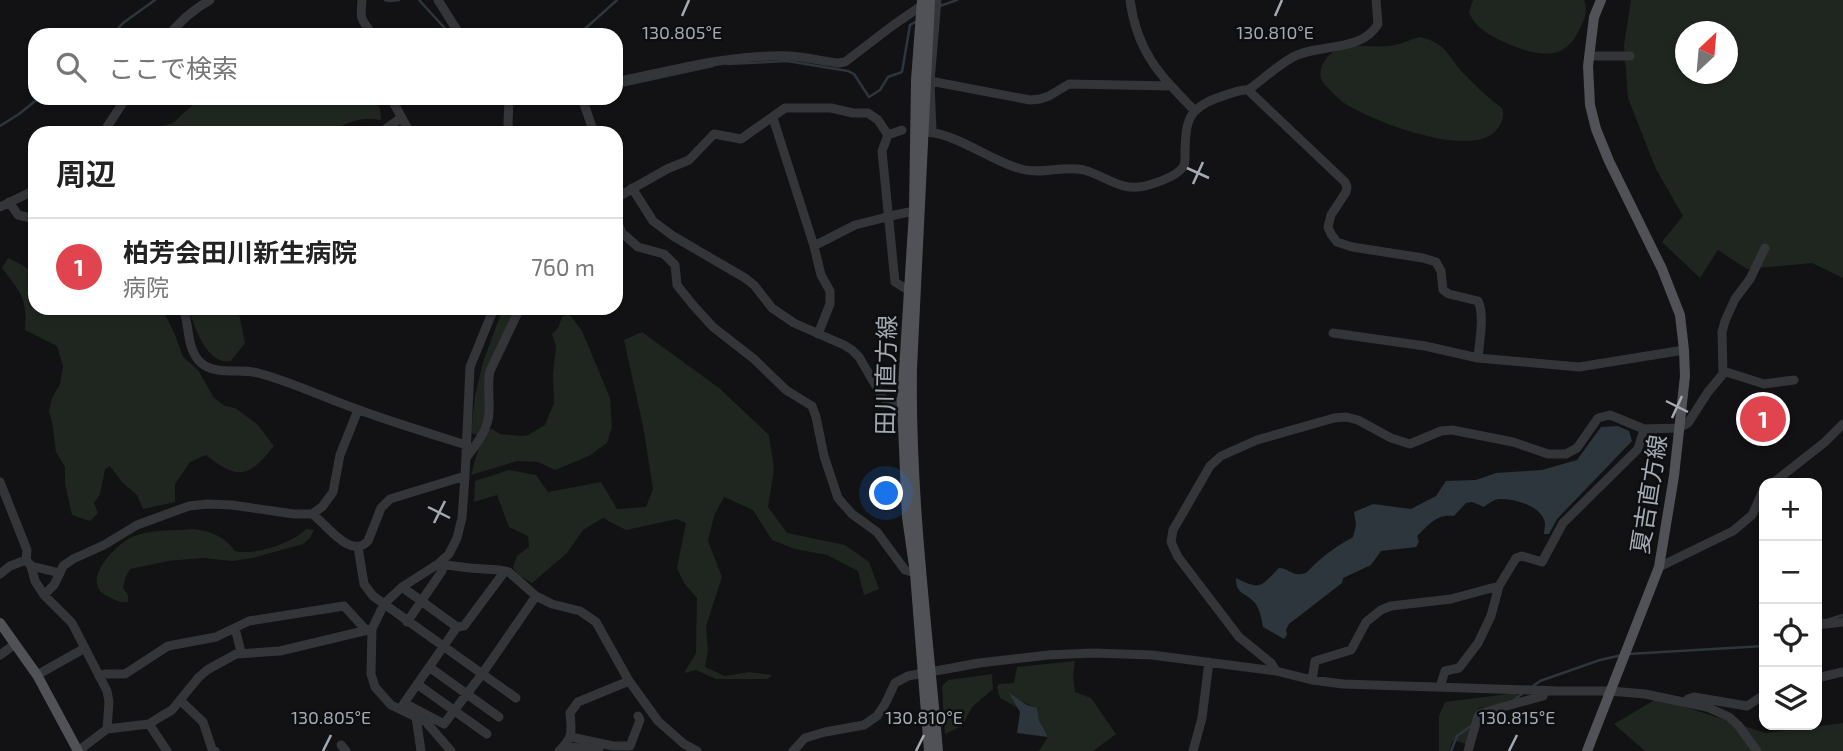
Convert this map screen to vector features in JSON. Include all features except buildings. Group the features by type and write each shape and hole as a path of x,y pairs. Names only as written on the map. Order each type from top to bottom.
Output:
{"main road":[{"name":"夏吉直方線","path":"1587,751 1659,567 1685,376 1680,315 1662,269 1637,221 1596,129 1590,104 1589,56 1594,17 1601,0"},
{"name":"田川直方線","path":"925,2 916,80 914,211 902,402 907,517 938,751"},
{"name":"田川直方線","path":"925,2 911,411 927,672 929,751"},
{"path":"0,623 37,675 78,751"}],"street":[{"path":"176,28 182,20 210,0"},
{"path":"362,0 360,14 368,28"},
{"path":"438,0 456,28"},
{"path":"937,0 929,132 960,142 1017,168 1033,172 1084,170 1116,185 1131,188 1145,186 1175,174 1182,168 1185,161 1186,133 1194,110 1224,96 1248,90 1293,57 1368,37 1378,24 1376,0"},
{"path":"1130,0 1137,32 1150,61 1194,110"},
{"path":"623,81 748,57 794,56 845,62 925,2"},
{"path":"1589,56 1630,57"},
{"path":"930,81 1030,100 1049,96 1069,84 1171,86"},
{"path":"1248,90 1345,182 1346,192 1331,215 1328,227 1337,242 1436,262 1441,271 1443,290 1478,301 1481,306 1478,358"},
{"path":"108,126 121,105"},
{"path":"394,105 406,126"},
{"path":"508,126 509,105"},
{"path":"584,105 592,126"},
{"path":"623,194 689,160 714,134 741,139 785,108 831,108 868,113 878,120 888,135"},
{"path":"390,126 401,118"},
{"path":"773,118 821,275 830,291 830,304 818,334"},
{"path":"888,135 902,131"},
{"path":"888,135 882,151 895,282 908,290"},
{"path":"632,188 653,221 754,285 782,316 852,350 859,356 883,398 888,402 902,402"},
{"path":"0,207 28,193"},
{"path":"9,202 18,215 28,219"},
{"path":"814,246 855,225 914,211"},
{"path":"623,237 638,247 664,254 674,265 677,285 713,327 754,359 786,390 812,406 838,498 852,513 877,532 905,570 915,573"},
{"path":"1276,671 1272,663 1239,636 1178,558 1171,542 1173,530 1210,466 1221,456 1257,440 1346,417 1410,444 1441,430 1452,430 1513,442 1548,454 1566,454 1577,448 1598,418 1611,415 1644,429 1679,428 1688,423 1707,392 1723,374 1722,332 1725,321 1765,248"},
{"path":"186,315 196,357 211,369 258,373 358,410 466,445"},
{"path":"407,622 457,538 465,475 470,367 491,315"},
{"path":"464,459 478,443 489,415 490,371 517,315"},
{"path":"1333,333 1425,346 1478,358 1579,367 1684,350"},
{"path":"1723,370 1764,384 1794,380"},
{"path":"44,595 54,585 63,566 73,559 104,545 136,525 189,506 220,504 294,514 312,513 323,508 333,492 340,455 358,410"},
{"path":"1779,478 1843,424"},
{"path":"1440,687 1445,671 1459,668 1478,643 1491,616 1499,586 1516,558 1522,556 1542,562 1563,523 1638,449 1644,429"},
{"path":"312,513 337,536 358,547 368,541 381,508 390,499 465,475"},
{"path":"0,482 27,550 33,574 44,595 72,623 107,691 107,729"},
{"path":"1659,567 1733,531 1752,516 1759,500"},
{"path":"358,547 364,584 373,596 516,698"},
{"path":"0,574 10,566 29,563 60,573"},
{"path":"536,596 444,724 385,700 375,687 371,674 368,629 384,604 402,587 440,567 505,571 536,596 552,604 580,611 596,622 629,681 658,720 684,744 697,751"},
{"path":"402,587 457,627 464,626 505,571"},
{"path":"1312,680 1315,661 1351,650 1366,622 1381,610 1391,606 1451,599 1499,586"},
{"path":"99,676 125,674 168,646 206,640 249,621 344,606 368,629"},
{"path":"1822,624 1843,622"},
{"path":"401,707 457,627"},
{"path":"235,628 241,652"},
{"path":"78,751 107,729 149,724 172,710 207,670 241,652 280,651 368,629"},
{"path":"0,655 15,644"},
{"path":"37,675 85,648"},
{"path":"793,751 805,738 864,725 877,716 895,683 908,676 1048,655 1093,653 1152,655 1209,662 1343,684 1644,694 1707,707 1729,717 1757,751"},
{"path":"1193,751 1202,718 1209,662"},
{"path":"429,667 499,717"},
{"path":"1822,677 1843,672"},
{"path":"562,748 570,741 570,713 578,702 629,681"},
{"path":"418,684 487,734"},
{"path":"1468,751 1481,713 1543,696 1545,691"},
{"path":"1686,702 1694,697 1747,706 1759,698"},
{"path":"180,700 203,722 215,751"},
{"path":"401,707 426,722 451,751"},
{"path":"571,737 613,746 630,746 640,720 638,716"},
{"path":"416,717 421,751"},
{"path":"149,724 167,751"},
{"path":"562,748 599,751"}],"shaded area":[{"path":"1473,0 1584,0 1586,10 1570,44 1560,51 1541,53 1518,48 1485,32 1475,23 1469,12"},
{"path":"1631,0 1843,0 1843,278 1812,263 1747,269 1718,250 1700,278 1662,242 1683,216 1656,169 1628,98 1624,45"},
{"path":"1419,37 1441,47 1466,76 1502,108 1503,116 1498,128 1486,137 1468,141 1423,135 1358,111 1344,103 1322,80 1320,74 1327,57 1342,48 1393,45"},
{"path":"192,105 378,105 381,120 367,119 342,126 162,126 173,123"},
{"path":"8,258 28,269 28,315 165,315 183,357 198,370 214,398 225,406 235,408 257,424 274,446 257,464 243,472 227,469 206,455 190,462 175,484 175,502 143,509 137,495 122,482 110,466 105,469 100,494 94,503 98,513 90,521 72,515 65,484 65,467 56,452 49,411 52,398 60,384 63,366 57,346 25,330 24,303 14,283 2,268"},
{"path":"191,315 239,315 245,343 231,361 221,361 214,357 200,338"},
{"path":"500,315 514,315 488,371 487,413 477,435 471,433 475,396 483,362"},
{"path":"570,315 582,331 610,398 612,427 607,443 589,456 555,470 538,462 517,461 471,475 486,429 500,434 522,436 545,425 554,403 556,346 552,334 558,328 562,317"},
{"path":"642,332 719,388 769,435 774,469 768,507 787,533 845,545 869,562 879,589 864,595 858,571 827,555 795,549 772,540 753,510 724,497 714,516 708,541 722,577 706,626 708,651 705,667 725,676 749,672 772,675 768,679 716,679 696,670 684,673 696,653 697,598 684,583 677,568 686,523 677,519 626,530 603,518 583,530 567,553 532,583 513,568 517,556 529,547 528,536 509,527 497,495 474,502 475,481 509,470 536,475 548,492 601,482 617,509 646,507 653,489 643,426 624,340"},
{"path":"1618,426 1629,431 1632,441 1557,519 1549,534 1544,534 1543,517 1526,504 1505,499 1495,500 1484,507 1472,502 1466,503 1454,516 1438,518 1430,524 1417,536 1419,542 1416,547 1381,551 1371,565 1343,578 1342,583 1289,624 1284,639 1263,627 1257,606 1237,587 1236,578 1260,585 1279,568 1295,574 1306,573 1336,547 1353,537 1356,525 1354,512 1373,504 1411,509 1436,496 1446,481 1476,480 1496,473 1542,470 1577,460 1601,427"},
{"path":"193,529 217,535 235,551 243,552 273,547 306,529 314,530 303,544 252,558 233,561 203,558 168,561 130,569 123,588 128,595 128,602 115,600 99,590 98,573 109,555 125,541 146,533"},
{"path":"1075,661 1075,692 1091,698 1116,734 1093,751 1039,751 1048,737 1039,720 1037,709 1009,694 1018,708 1000,698 997,687 999,684 1014,683 1017,667"},
{"path":"992,674 993,689 972,707 962,726 945,734 942,686 948,680"},
{"path":"1008,692 1027,705 1037,708 1039,720 1048,737 1017,733 1020,712"},
{"path":"1516,693 1521,700 1478,708 1466,744 1453,740 1449,751 1439,751 1439,716 1445,702"},
{"path":"1658,698 1765,733 1822,730 1822,726 1843,723 1843,751 1645,751 1614,724"}],"waterway":[{"path":"118,28 155,0"},
{"path":"385,0 399,0"},
{"path":"419,0 445,28"},
{"path":"586,28 617,0"},
{"path":"940,6 957,0"},
{"path":"727,64 787,61 848,71 854,74 869,97 880,90 888,77 902,72 910,25 917,21"},
{"path":"623,85 713,66"},
{"path":"0,126 30,105"},
{"path":"1822,620 1843,615"},
{"path":"1628,654 1759,646"},
{"path":"1533,686 1540,681 1600,660 1622,655"},
{"path":"1513,701 1524,692"},
{"path":"1480,721 1493,714"},
{"path":"1451,751 1457,736 1471,726"}],"place":[{"name":"柏芳会田川新生病院","path":"1763,419"}]}
